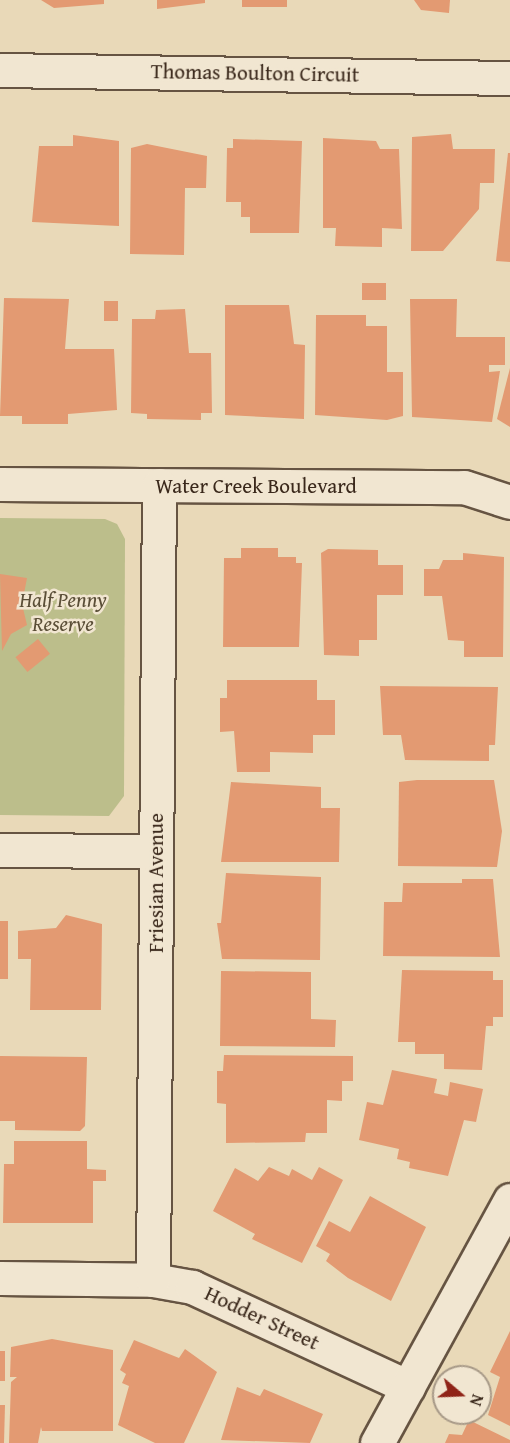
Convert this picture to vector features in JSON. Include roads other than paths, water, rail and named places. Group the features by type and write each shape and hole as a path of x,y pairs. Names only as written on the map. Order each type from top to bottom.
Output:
{"street":[{"name":"Thomas Boulton Circuit","path":"0,70 510,78"},
{"name":"Water Creek Boulevard","path":"0,484 464,488 510,502"},
{"name":"Friesian Avenue","path":"153,1280 159,485"},
{"path":"0,849 156,851"},
{"path":"377,1443 510,1200"},
{"name":"Hodder Street","path":"0,1278 153,1280 218,1295 408,1387"}],"park label":[{"name":"Half Penny Reserve","path":"63,612"}]}
